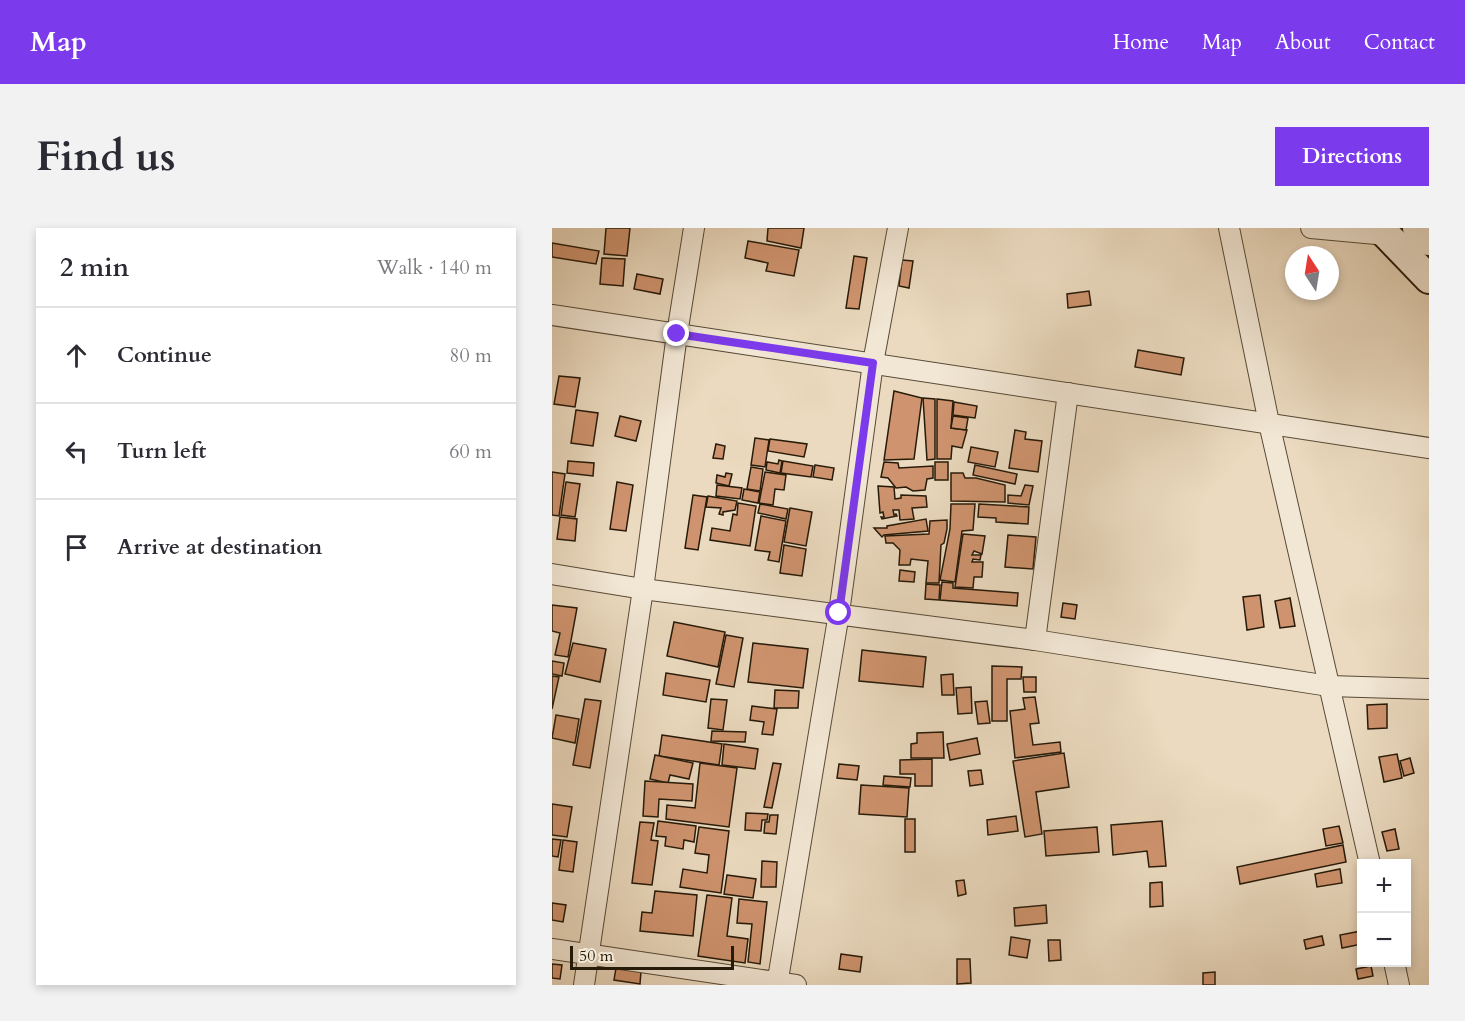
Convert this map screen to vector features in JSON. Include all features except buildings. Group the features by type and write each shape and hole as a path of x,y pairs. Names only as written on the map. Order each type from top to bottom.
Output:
{"main road":[{"path":"1417,228 1429,241"},
{"path":"1384,232 1429,279"}],"street":[{"path":"584,985 694,228"},
{"path":"552,949 783,984 839,613 873,363 898,228"},
{"path":"1229,228 1269,423 1369,859"},
{"path":"1311,228 1384,232"},
{"path":"552,315 1429,448"},
{"path":"1035,640 1068,393"},
{"path":"552,574 643,589 1035,640 1329,686 1429,689"},
{"path":"1395,967 1399,985"}],"route":[{"path":"677,334 873,363 839,613"}]}
